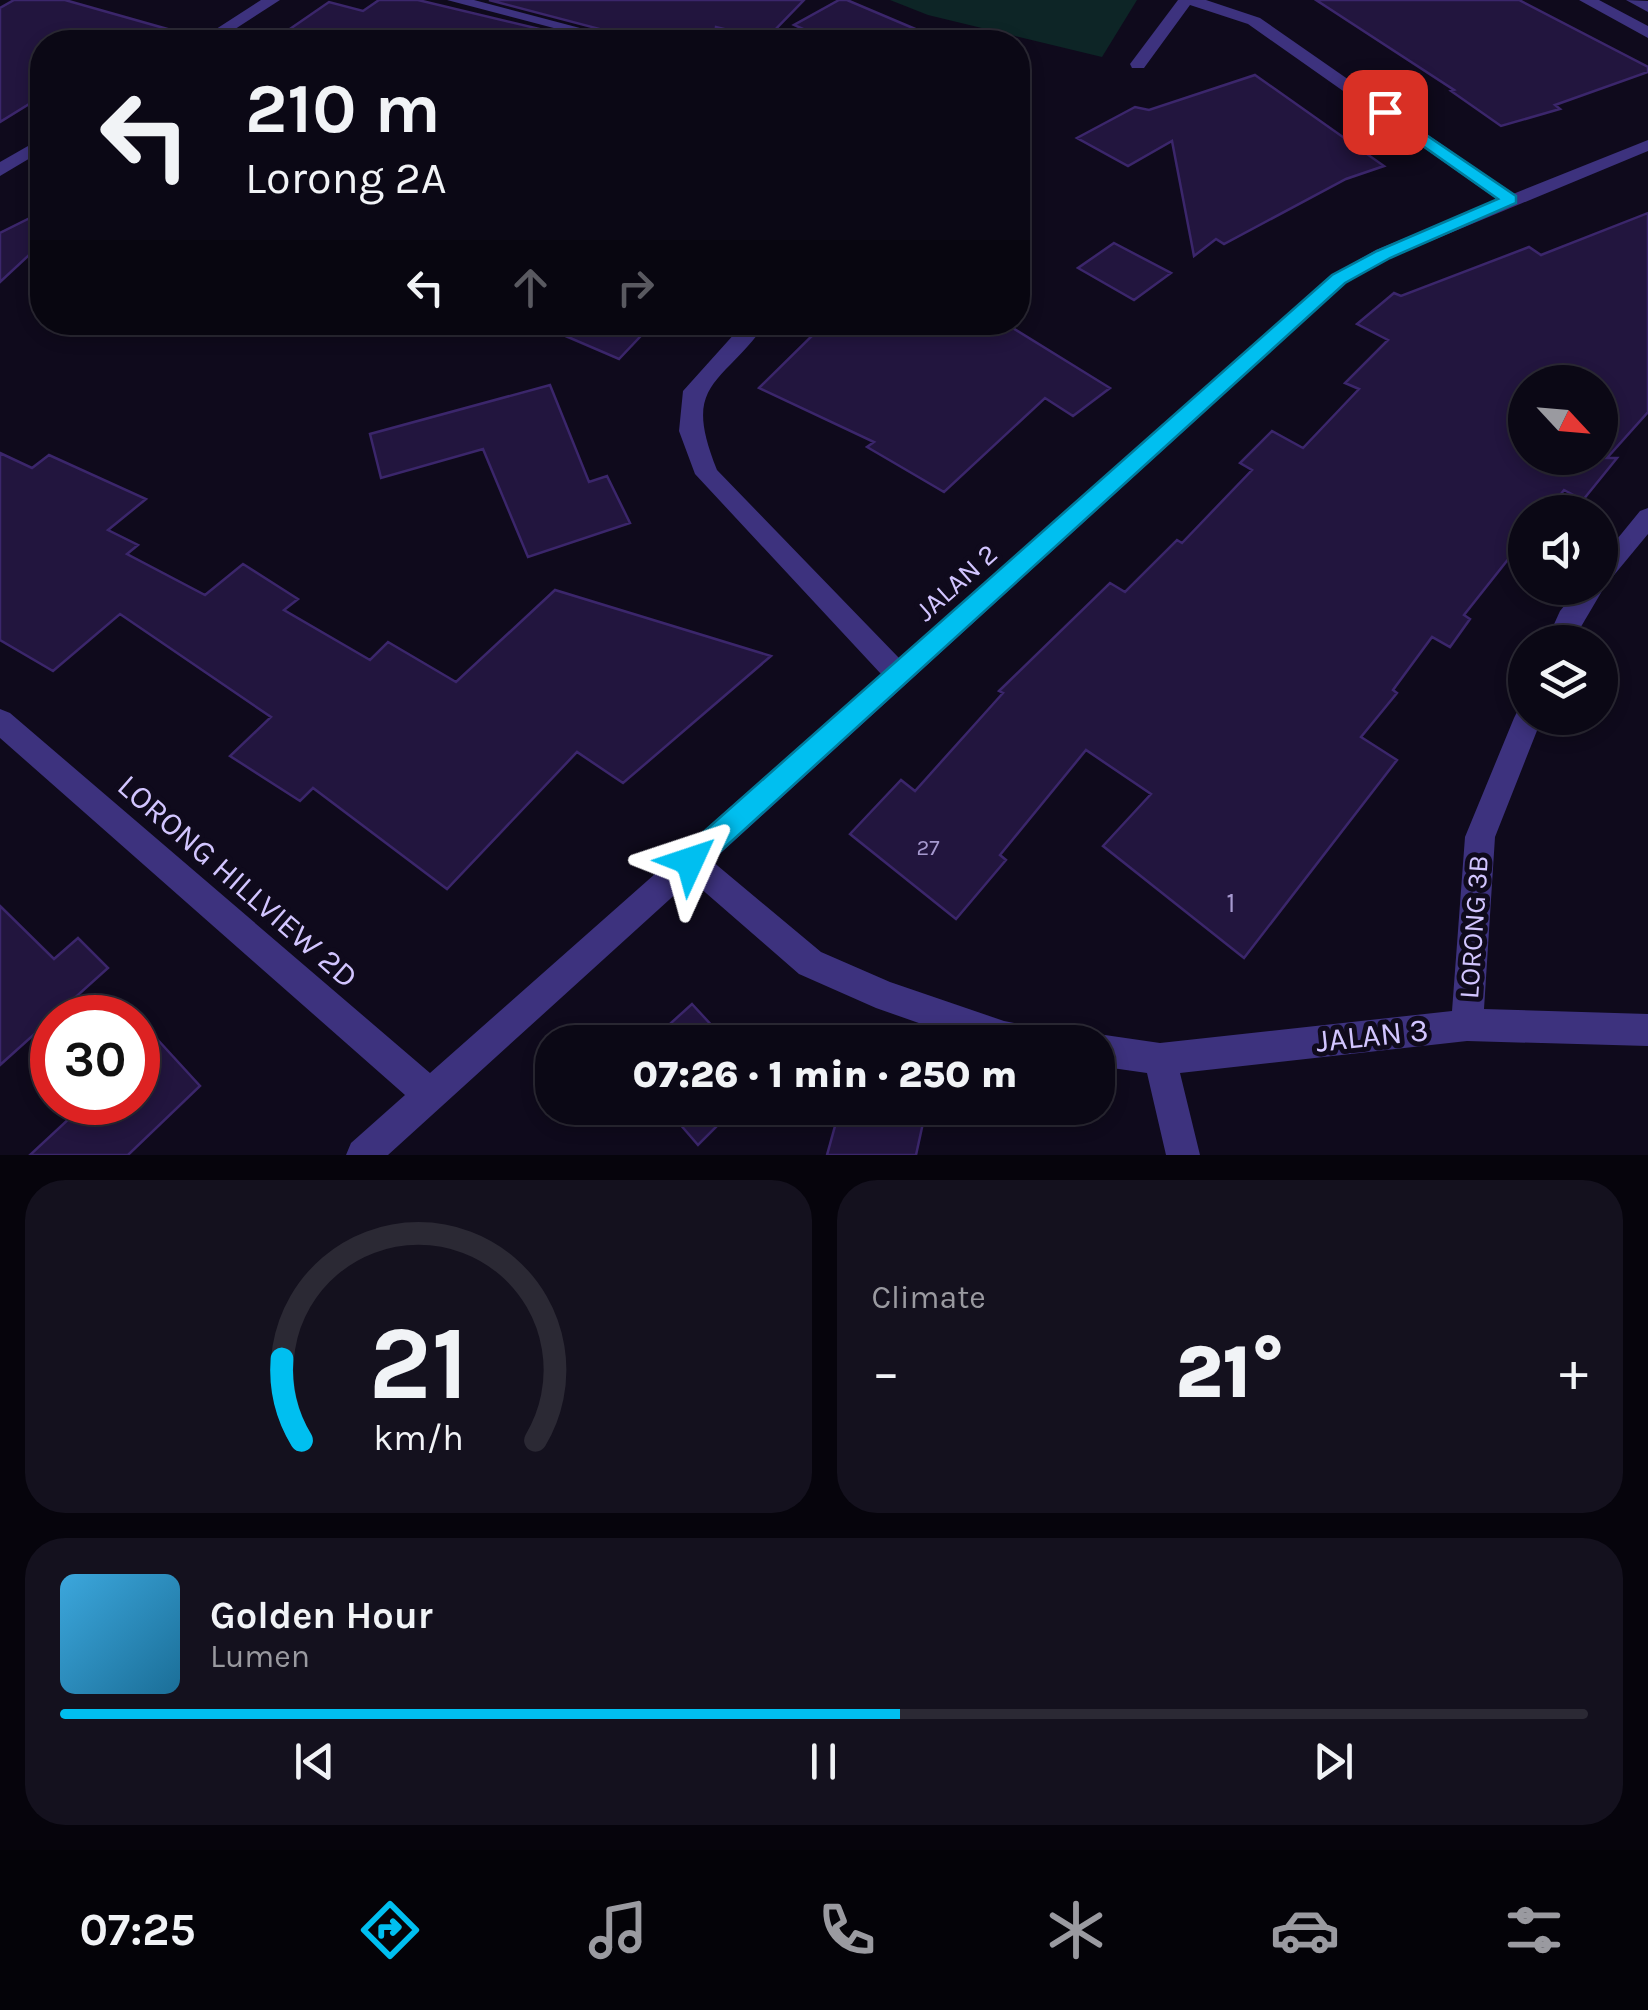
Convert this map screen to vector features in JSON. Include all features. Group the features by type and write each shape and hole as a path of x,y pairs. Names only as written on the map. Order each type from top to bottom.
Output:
{"street":[{"path":"223,30 272,0"},
{"path":"455,0 576,30"},
{"path":"1138,64 1188,0 1254,21 1510,200"},
{"path":"1588,0 1648,32"},
{"path":"1634,0 1648,7"},
{"name":"JALAN 2","path":"363,1155 1339,279 1384,254 1646,147"},
{"path":"0,170 30,151"},
{"path":"745,335 694,392 690,431 707,474 898,674"},
{"path":"1618,556 1648,518"},
{"name":"LORONG HILLVIEW 2D","path":"0,721 430,1094"},
{"name":"LORONG 3B","path":"1467,1025 1480,837 1521,735"},
{"path":"690,861 810,963 970,1025"},
{"name":"JALAN 3","path":"1115,1052 1160,1058 1467,1025 1648,1030"},
{"path":"1160,1058 1183,1155"}],"green space":[{"path":"890,0 1137,0 1102,57 1030,40 1030,30 990,30 928,15"}],"building":[{"path":"14,0 65,0 171,30 30,30 30,103 0,122 0,8"},
{"path":"379,0 418,0 544,30 288,30 329,2 363,11"},
{"path":"489,0 804,0 775,30 716,27 603,30"},
{"path":"839,0 847,0 918,30 805,30 794,25"},
{"path":"1316,0 1519,0 1648,67 1648,72 1555,105 1560,109 1501,126 1451,91 1454,90"},
{"path":"1255,75 1384,166 1346,179 1224,244 1216,239 1194,256 1172,141 1128,166 1077,138 1135,107 1149,110"},
{"path":"1648,213 1648,412 1618,446 1618,365 1508,365 1508,475 1603,475 1587,495 1564,490 1560,495 1508,495 1508,559 1464,615 1470,619 1450,647 1432,637 1393,690 1397,693 1361,737 1397,760 1244,958 1103,846 1151,794 1086,750 1000,855 1006,860 956,919 850,834 901,780 915,791 1003,693 999,691 1110,583 1125,592 1177,540 1182,543 1252,470 1240,463 1272,431 1303,448 1359,389 1345,383 1388,340 1357,324 1394,293 1401,296 1529,247 1541,255"},
{"path":"30,218 30,254 0,282 0,233"},
{"path":"1114,243 1171,273 1134,300 1078,268"},
{"path":"563,335 642,335 619,359"},
{"path":"813,335 1024,335 1110,388 1073,416 1045,398 944,492 867,447 874,442 759,388"},
{"path":"550,385 589,482 607,476 630,523 528,557 483,449 381,478 370,434"},
{"path":"0,453 32,468 49,455 146,499 108,530 138,545 127,554 205,595 243,564 298,599 284,610 370,660 388,642 456,682 555,590 771,656 623,783 577,752 447,889 313,788 300,801 230,756 271,717 120,614 53,671 0,640"},
{"path":"0,906 54,959 78,938 108,968 78,995 30,995 30,1038 0,1065"},
{"path":"692,1004 711,1025 669,1025"},
{"path":"160,1042 200,1086 160,1124"},
{"path":"62,1125 159,1125 128,1155 30,1155"},
{"path":"681,1125 718,1125 698,1145"},
{"path":"835,1125 923,1125 916,1155 827,1155"}],"route":[{"path":"690,861 1339,279 1384,254 1510,200 1385,112"}]}
